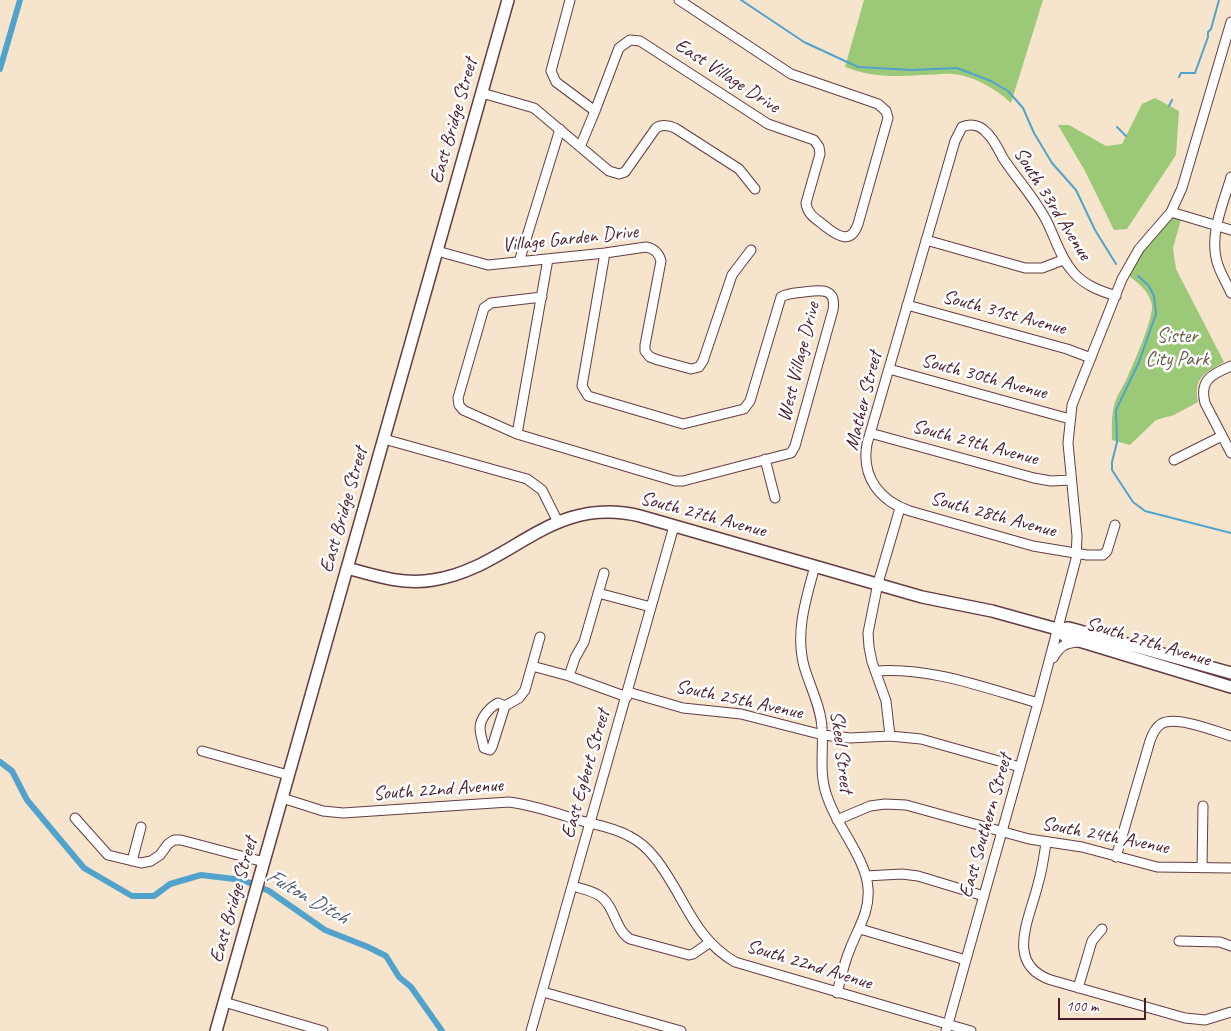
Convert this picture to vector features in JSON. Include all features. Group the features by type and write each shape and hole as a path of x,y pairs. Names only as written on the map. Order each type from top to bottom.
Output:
{"main road":[{"name":"East Bridge Street","path":"216,1031 508,0"},
{"name":"South 27th Avenue","path":"347,568 400,581 426,581 444,578 468,570 558,522 588,513 633,514 922,596 992,611 1057,629 1069,628 1231,673"},
{"name":"South 27th Avenue","path":"1057,629 1066,637 1231,686"}],"street":[{"path":"570,0 551,73 556,82 595,111"},
{"name":"East Village Drive","path":"580,147 619,48 630,40 640,41 768,124 814,140 819,147 820,154 806,203 807,210 836,235 848,237 854,232 888,118 886,111 878,104 791,74 679,0"},
{"name":"East Southern Street","path":"947,1028 1038,704 1077,552 1077,526 1068,443 1070,419 1076,392 1122,279 1139,249 1171,212 1182,188 1231,22"},
{"path":"482,93 534,108 609,171 619,174 627,170 656,128 662,125 672,127 738,169 754,189"},
{"name":"Mather Street","path":"900,508 881,495 870,478 866,457 870,433 957,134 965,125"},
{"name":"South 33rd Avenue","path":"965,125 980,127 992,138 1044,217 1063,260 1080,280 1093,288 1116,296"},
{"path":"519,262 560,129"},
{"path":"1231,177 1214,235 1215,255 1218,266 1231,293"},
{"path":"1171,212 1231,230"},
{"path":"926,240 1024,268 1042,268 1063,260"},
{"name":"Village Garden Drive","path":"437,251 488,265 650,248 657,253 660,261 645,351 653,359 691,369 699,368 703,361 732,275 751,250"},
{"name":"West Village Drive","path":"542,297 486,305 458,398 459,405 464,410 517,434 675,481 683,481 789,454 795,446 833,310 834,299 832,295 822,290 787,294 781,297 749,405 744,409 681,424 588,396 583,390 582,386 605,253"},
{"path":"517,434 548,259"},
{"name":"South 31st Avenue","path":"907,305 1066,348 1091,358"},
{"path":"1231,366 1214,373 1206,382 1204,388 1205,403 1231,452"},
{"name":"South 30th Avenue","path":"889,369 1070,419"},
{"name":"South 29th Avenue","path":"870,433 1034,478 1051,481 1071,480"},
{"path":"1174,460 1222,436"},
{"path":"384,439 528,479 542,490 558,522"},
{"path":"765,459 775,498"},
{"path":"890,736 886,701 869,647 868,633 878,583 900,508"},
{"name":"South 28th Avenue","path":"900,508 1034,546 1087,555 1103,555 1107,551 1115,525"},
{"name":"East Egbert Street","path":"532,1031 674,526"},
{"name":"Skeel Street","path":"815,566 803,613 800,638 804,667 821,717 823,736 821,766 827,798 837,820 858,856 866,876 868,901 860,929 849,950 837,992"},
{"path":"569,676 574,658 584,642 604,573"},
{"path":"598,593 651,607"},
{"path":"505,706 498,704 492,706 482,719 480,727 484,748 490,750 492,748 505,706 522,695 540,637"},
{"path":"1046,671 1060,646 1068,643 1082,642"},
{"name":"South 25th Avenue","path":"532,666 627,694 683,708 741,714 823,736 850,738 890,736 921,739 1020,767"},
{"path":"876,671 906,670 939,675 1038,704"},
{"path":"1116,857 1150,741 1159,721 1178,721 1231,736"},
{"path":"202,751 288,775"},
{"name":"South 22nd Avenue","path":"282,798 323,811 343,813 509,802 535,807 627,834 649,850 662,868 694,923 709,943 724,956 742,965 837,992 947,1028 971,1031"},
{"name":"South 24th Avenue","path":"837,820 870,806 885,804 906,805 1046,843 1082,847 1157,868 1231,868"},
{"path":"1202,868 1203,806"},
{"path":"74,818 108,855 132,861 142,863 152,861 160,855 168,844 174,840 181,840 264,862"},
{"path":"132,861 141,827"},
{"path":"1046,843 1039,883 1023,936 1024,964 1045,978 1193,1020 1213,1019 1231,1012"},
{"path":"866,876 902,874 918,876 984,896"},
{"path":"573,886 595,893 604,900 624,934 630,938 689,955 709,943"},
{"path":"860,929 966,960"},
{"path":"1078,988 1092,941 1102,929"},
{"path":"1179,941 1220,942 1231,946"},
{"path":"543,992 681,1031"},
{"path":"224,1002 323,1031"}],"green space":[{"path":"864,0 1043,0 1011,103 984,84 961,75 883,76 845,67"},
{"path":"1155,98 1179,111 1176,155 1127,229 1114,230 1085,171 1058,125 1069,125 1106,146 1122,144 1142,104"},
{"name":"Sister City Park","path":"1171,212 1182,216 1173,248 1176,269 1224,362 1206,373 1199,381 1197,387 1198,402 1174,415 1156,420 1130,445 1112,440 1113,410 1150,320 1152,305 1145,291 1125,273"}],"waterway":[{"path":"0,69 20,0"},
{"path":"741,0 804,42 858,67 912,70 957,68 991,81 1008,91 1023,108 1034,133 1052,163 1076,190 1095,230 1116,264"},
{"path":"1179,77 1181,73 1195,73 1219,0"},
{"path":"1169,106 1172,100"},
{"path":"1117,127 1126,136"},
{"path":"1138,276 1149,286 1154,296 1156,314 1139,362 1116,410 1117,442 1112,470 1133,502 1145,511 1231,533"},
{"name":"Fulton Ditch","path":"0,762 12,771 27,800 84,868 132,896 154,896 170,884 201,875 243,880 269,891 325,930 386,956 399,977 411,987 442,1031"}]}
